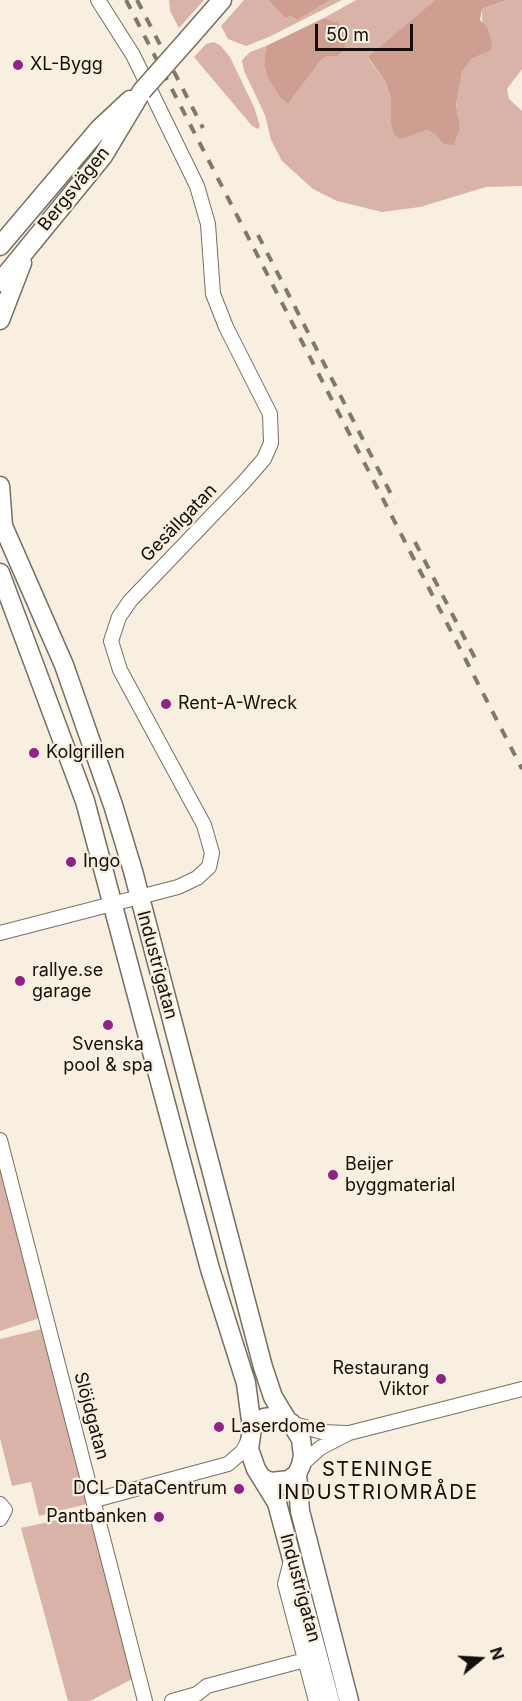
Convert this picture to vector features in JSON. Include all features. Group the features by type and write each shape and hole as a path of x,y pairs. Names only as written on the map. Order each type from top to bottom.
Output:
{"main road":[{"name":"Bergsvägen","path":"0,246 99,129 141,91 222,0"},
{"name":"Bergsvägen","path":"0,282 111,144 141,91"},
{"path":"0,320 30,244"},
{"name":"Industrigatan","path":"0,486 2,522 83,714 113,805 140,898 263,1367 273,1397 289,1421"},
{"name":"Industrigatan","path":"0,573 64,740 114,904 206,1258 246,1383 251,1433"},
{"path":"270,1416 289,1421 302,1443 299,1470 279,1483 260,1476 252,1460 251,1433 258,1421 270,1416"},
{"name":"Industrigatan","path":"299,1470 300,1511 350,1701"},
{"name":"Industrigatan","path":"260,1476 277,1503 330,1701"}],"street":[{"name":"Gesällgatan","path":"0,933 178,887 197,878 209,867 212,853 204,825 120,670 114,656 113,630 130,601 264,459 269,450 272,432 267,407 216,303 211,281 208,224 197,186 133,54 98,0"},
{"name":"Slöjdgatan","path":"0,1140 145,1701"},
{"path":"299,1470 320,1448 349,1433 522,1389"},
{"path":"289,1421 322,1432 349,1433"},
{"path":"94,1500 228,1464 243,1451 251,1433"},
{"path":"228,1464 260,1476"},
{"path":"0,1504 5,1510 0,1519"},
{"path":"292,1557 285,1584 315,1701"},
{"path":"172,1701 196,1694 207,1686 305,1660"}],"shaded area":[{"path":"169,0 204,0 179,28 170,11"},
{"path":"244,0 268,0 285,18 290,16 297,20 331,0 342,0 269,37 246,46 228,39 221,26"},
{"path":"268,0 331,0 297,20 290,16 285,18"},
{"path":"356,0 435,0 368,58 386,82 392,98 391,124 415,133 427,130 435,134 443,144 460,127 456,105 462,72 472,59 483,54 482,9 506,0 522,0 522,69 507,89 509,99 522,111 522,186 486,187 420,207 382,212 337,201 313,189 282,161 271,140 265,115 244,71 242,60 250,52 266,46 264,65 268,79 281,99 288,104 322,59 328,56 344,31 339,23 324,18"},
{"path":"435,0 506,0 482,9 480,20 487,27 492,42 491,50 472,59 462,72 456,105 460,127 454,145 443,144 435,134 427,130 400,139 394,134 391,124 391,98 386,82 368,57"},
{"path":"324,18 339,23 346,40 343,51 337,56 322,59 288,104 281,99 268,79 264,65 266,46"},
{"path":"214,42 221,46 230,57 254,107 260,126 258,129 252,126 194,57 206,44"},
{"path":"0,1156 40,1318 0,1331"},
{"path":"46,1328 91,1503 39,1516 31,1482 12,1486 0,1438 0,1339"},
{"path":"93,1512 134,1678 90,1701 68,1701 21,1528"}],"railway":[{"path":"126,0 522,769"},
{"path":"137,0 203,128"},
{"path":"258,235 395,502"},
{"path":"415,542 478,664"}],"place":[{"name":"XL-Bygg","path":"18,65"},
{"name":"Rent-A-Wreck","path":"166,704"},
{"name":"Kolgrillen","path":"34,753"},
{"name":"Ingo","path":"71,862"},
{"name":"rallye.se garage","path":"20,981"},
{"name":"Svenska pool & spa","path":"108,1025"},
{"name":"Beijer byggmaterial","path":"333,1175"},
{"name":"Restaurang Viktor","path":"441,1379"},
{"name":"Laserdome","path":"219,1427"},
{"name":"DCL DataCentrum","path":"239,1489"},
{"name":"Pantbanken","path":"159,1517"}],"district":[{"name":"STENINGE INDUSTRIOMRÅDE","path":"378,1482"}]}
